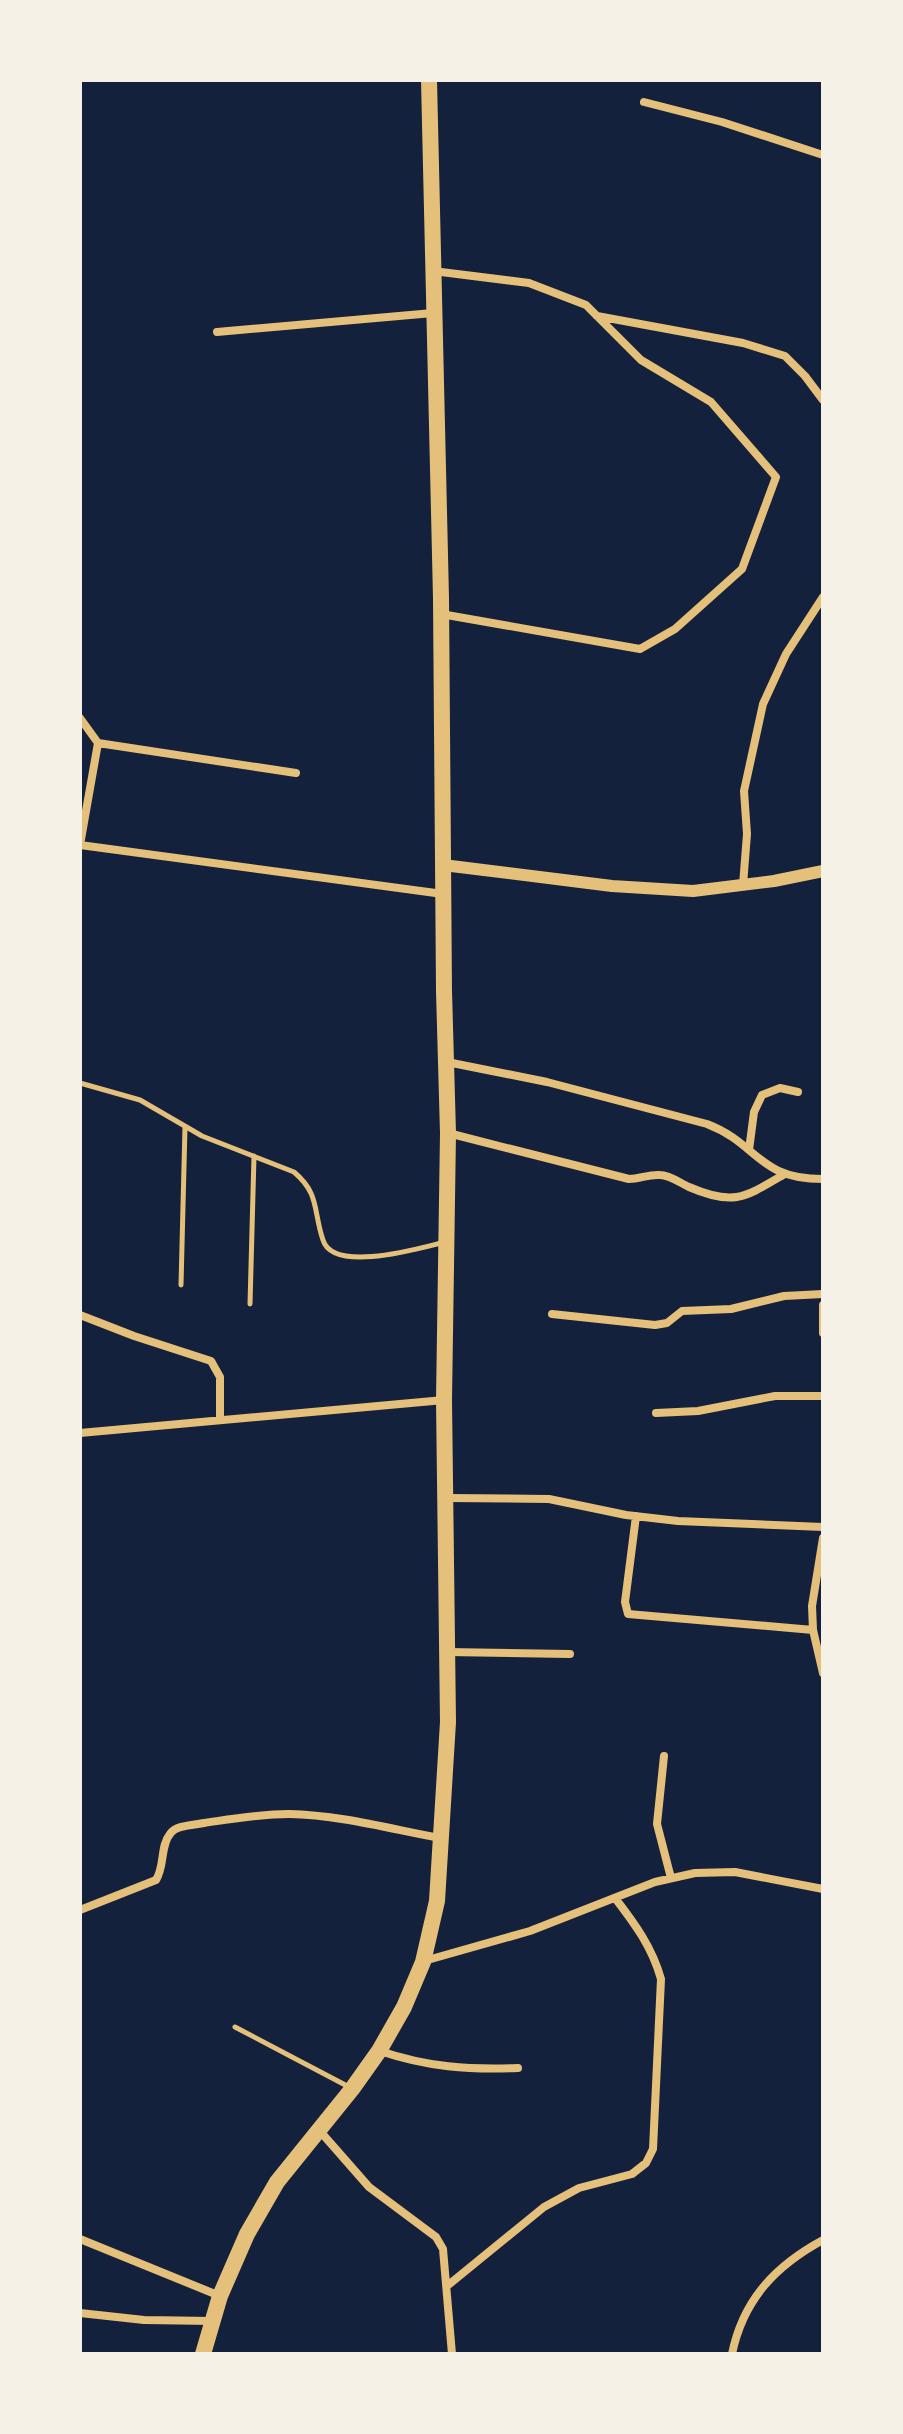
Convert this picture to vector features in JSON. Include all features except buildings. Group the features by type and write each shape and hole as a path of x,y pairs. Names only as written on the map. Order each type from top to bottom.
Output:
{"highway":[{"path":"203,2354 220,2296 247,2234 277,2182 352,2089 379,2051 404,2007 423,1962 437,1901 448,1722 444,1400 448,1133 429,80"}],"street":[{"path":"644,102 722,122 823,155"},
{"path":"432,271 529,283 586,305 641,360 711,402 776,477 742,569 675,629 640,649 441,614"},
{"path":"217,332 433,313"},
{"path":"597,316 743,343 785,356 823,400"},
{"path":"743,885 747,834 744,791 763,704 786,654 823,597"},
{"path":"80,718 98,743 296,773"},
{"path":"98,743 80,845 443,894"},
{"path":"443,865 612,886 693,891 823,871"},
{"path":"447,1062 547,1082 707,1124 726,1131 769,1168 783,1175 823,1179"},
{"path":"749,1150 754,1112 762,1095 780,1088 798,1092"},
{"path":"448,1133 629,1179 659,1175 670,1177 719,1198 736,1198 752,1193 783,1175"},
{"path":"552,1314 655,1325 667,1323 682,1311 731,1309 784,1296 823,1294"},
{"path":"823,1305 823,1333"},
{"path":"80,1315 211,1361 220,1377 220,1420"},
{"path":"656,1413 698,1411 775,1396 823,1396"},
{"path":"80,1433 444,1400"},
{"path":"446,1498 549,1499 636,1516 734,1525 823,1527"},
{"path":"636,1516 625,1602 628,1614 813,1630"},
{"path":"823,1538 812,1606 813,1630 823,1673"},
{"path":"447,1652 570,1654"},
{"path":"664,1756 657,1824 671,1878"},
{"path":"80,1910 156,1880 171,1832 183,1827 290,1814 441,1838"},
{"path":"423,1962 530,1931 671,1878 695,1873 735,1872 823,1889"},
{"path":"447,2286 553,2201 579,2188 632,2174 646,2163 653,2149 661,1979 641,1931 615,1898"},
{"path":"379,2051 414,2062 445,2067 472,2070 518,2068"},
{"path":"319,2130 369,2187 436,2237 443,2249 452,2354"},
{"path":"80,2239 220,2296"},
{"path":"732,2354 740,2324 759,2291 779,2271 823,2240"},
{"path":"80,2313 144,2320 212,2321"}],"lane":[{"path":"80,1083 140,1100 185,1127 294,1172 306,1183 314,1197 323,1242 334,1254 391,1255 446,1242"},
{"path":"181,1285 185,1127"},
{"path":"250,1304 254,1156"},
{"path":"235,2027 352,2089"}]}
